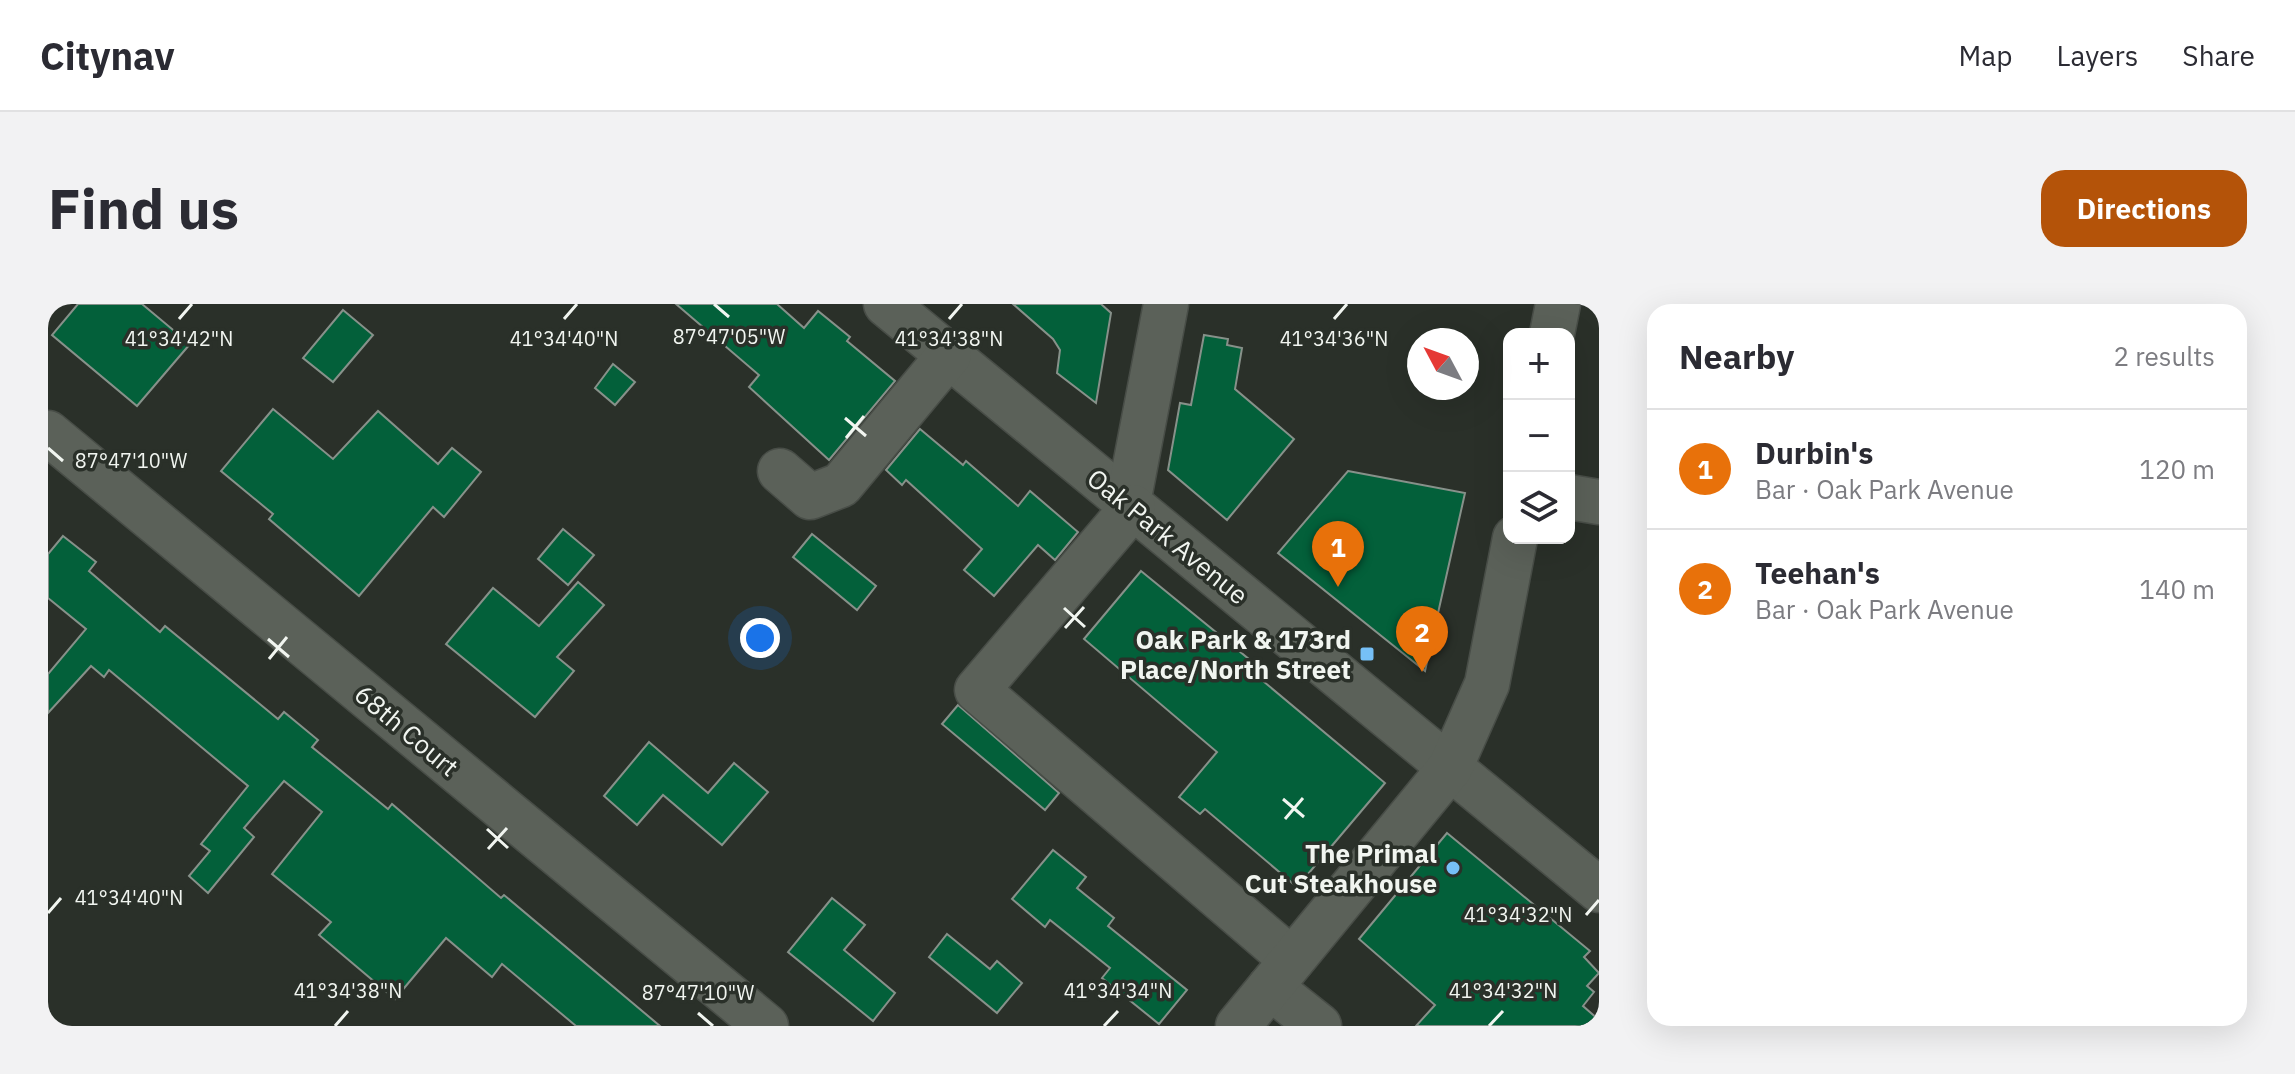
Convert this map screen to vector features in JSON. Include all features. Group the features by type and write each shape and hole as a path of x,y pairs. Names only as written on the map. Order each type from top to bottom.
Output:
{"street":[{"name":"Oak Park Avenue","path":"886,304 1599,890"},
{"path":"1166,304 1131,505 977,690 1281,974 1319,1026"},
{"path":"1553,328 1558,304"},
{"path":"780,471 810,497 841,485 949,355"},
{"name":"68th Court","path":"48,433 766,1026"},
{"path":"1575,498 1599,502"},
{"path":"1238,1026 1450,768 1487,684 1514,544"}],"building":[{"path":"78,304 142,304 190,344 137,406 52,335"},
{"path":"676,304 777,304 804,328 818,311 850,337 847,341 895,381 829,460 749,387 759,375"},
{"path":"1013,304 1101,304 1111,313 1096,403 1057,373 1060,350 1053,339"},
{"path":"343,310 373,335 333,382 303,358"},
{"path":"1204,335 1228,339 1227,345 1242,348 1235,389 1294,439 1227,520 1168,470 1180,403 1191,405"},
{"path":"613,364 635,382 615,405 595,388"},
{"path":"273,409 333,459 378,411 438,464 452,448 481,472 444,517 433,507 359,596 269,519 273,514 221,471"},
{"path":"920,429 963,465 966,461 1018,506 1030,491 1078,532 1055,560 1038,545 994,596 964,570 982,549 906,480 902,485 886,470"},
{"path":"1348,471 1465,493 1425,671 1278,553"},
{"path":"563,529 594,555 568,585 538,559"},
{"path":"812,534 876,586 857,610 793,557"},
{"path":"63,536 96,562 89,571 160,632 165,626 278,719 284,712 318,740 312,747 388,809 392,804 501,898 504,895 660,1026 576,1026 502,964 492,977 446,938 395,999 319,935 331,922 272,874 322,812 284,781 244,828 254,837 208,893 189,876 210,851 201,844 248,786 109,670 104,677 91,666 48,713 48,674 86,629 48,598 48,554"},
{"path":"1141,571 1250,660 1245,666 1385,783 1297,887 1205,809 1200,814 1179,797 1217,752 1084,639"},
{"path":"578,582 604,605 557,657 574,671 535,717 446,644 493,588 539,626"},
{"path":"958,705 1059,793 1045,810 942,724"},
{"path":"649,742 708,793 734,763 768,792 722,845 663,795 637,825 604,796"},
{"path":"1447,833 1590,951 1584,957 1599,973 1587,986 1594,992 1583,1006 1599,1020 1599,1026 1416,1026 1435,1005 1359,939"},
{"path":"1053,850 1086,877 1077,888 1114,918 1108,926 1187,990 1159,1024 1102,978 1110,968 1050,920 1045,927 1012,899"},
{"path":"832,898 865,925 844,950 895,993 873,1021 788,952"},
{"path":"947,934 990,969 997,961 1022,983 997,1013 929,957"}],"place":[{"name":"Durbin's","path":"1338,587"},
{"name":"Oak Park & 173rd Place/North Street","path":"1367,654"},
{"name":"Teehan's","path":"1422,672"},
{"name":"The Primal Cut Steakhouse","path":"1453,868"}]}
